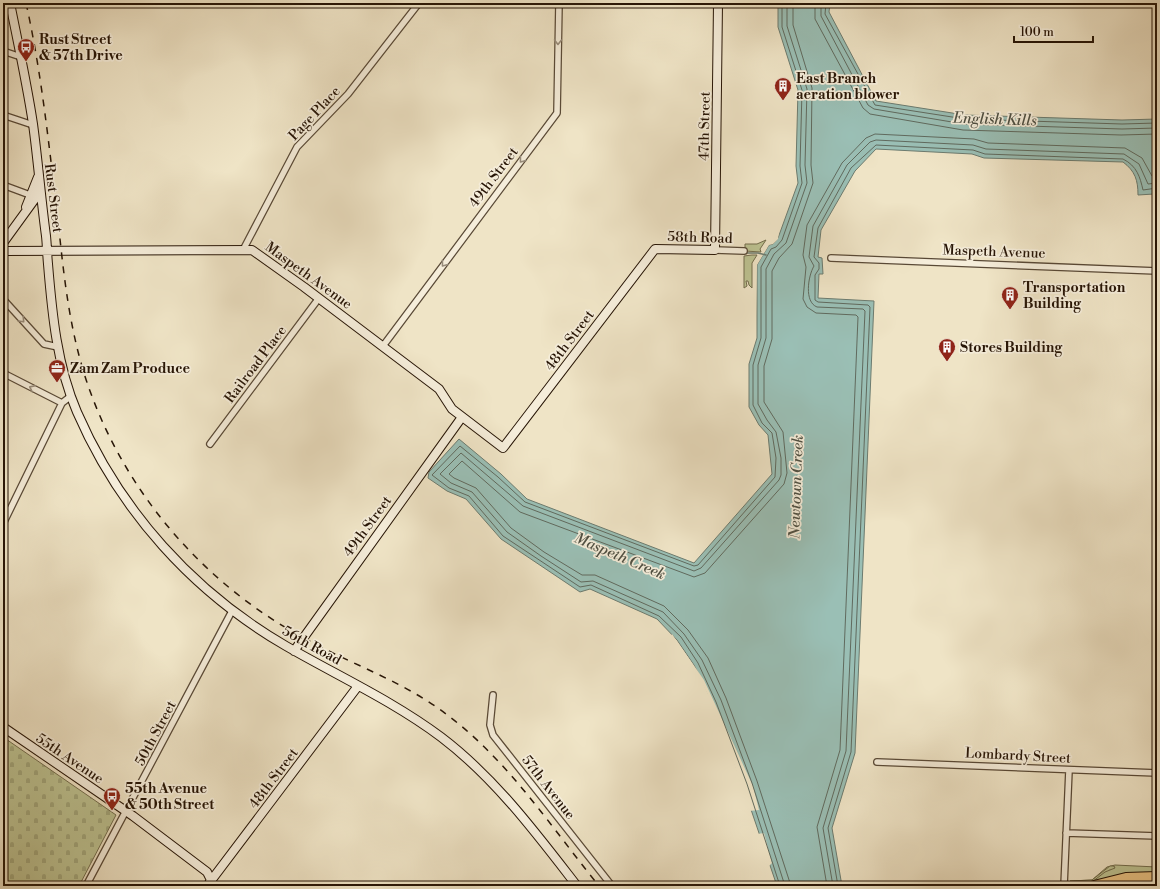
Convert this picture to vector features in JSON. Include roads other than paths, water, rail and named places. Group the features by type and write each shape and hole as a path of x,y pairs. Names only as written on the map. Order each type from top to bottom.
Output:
{"highway":[{"path":"1098,886 1126,878 1157,877"},
{"path":"1094,886 1157,883"}],"main road":[{"name":"Rust Street","path":"10,3 33,125 58,347 71,396"},
{"name":"47th Street","path":"715,250 718,3"},
{"path":"22,217 38,176"},
{"path":"3,243 40,192"},
{"name":"58th Road","path":"655,249 715,250"},
{"name":"48th Street","path":"504,448 655,249"},
{"name":"Maspeth Avenue","path":"3,251 252,250 319,298 439,389 452,409 504,448"},
{"name":"56th Road","path":"71,396 104,469 128,505 153,536 188,573 232,611 294,651 417,720 473,764 510,802 577,886"},
{"name":"49th Street","path":"294,651 462,417"},
{"name":"48th Street","path":"211,884 358,686"},
{"name":"55th Avenue","path":"3,727 127,812 207,872 211,884"}],"street":[{"name":"Page Place","path":"243,250 297,147 348,94 419,3"},
{"name":"49th Street","path":"383,346 558,113 559,3"},
{"path":"3,51 21,57"},
{"path":"3,115 33,125"},
{"path":"3,185 30,194"},
{"name":"58th Road","path":"715,250 744,251"},
{"name":"Maspeth Avenue","path":"831,258 1157,271"},
{"name":"Railroad Place","path":"210,444 319,298"},
{"path":"3,299 44,344 58,347"},
{"path":"3,373 62,402"},
{"path":"3,524 62,402 71,396"},
{"name":"50th Street","path":"86,886 127,812 232,611"},
{"name":"57th Avenue","path":"493,695 490,725 493,735 612,886"},
{"name":"Lombardy Street","path":"877,762 1157,773"},
{"path":"1064,886 1069,770"},
{"path":"1066,833 1157,836"}],"water":[{"path":"778,3 830,3 829,12 876,101 965,115 1122,120 1157,119 1157,190 1154,194 1138,195 1135,176 1123,162 984,158 972,154 876,149 855,171 821,230 818,257 822,258 823,274 819,274 818,298 874,301 855,753 832,828 842,886 777,886 713,703 694,665 677,640 657,619 590,589 580,592 501,539 466,499 447,491 428,478 429,472 459,439 501,474 527,499 694,563 772,474 768,435 759,425 749,407 749,364 757,338 757,265 769,245 773,244 778,238 798,183 796,166 798,90 778,27"}],"waterway":[{"path":"745,253 758,253 766,255"}],"railway":[{"path":"26,3 41,84 65,285 77,349 90,391 106,430 148,501 174,534 202,564 233,591 267,616 320,647 412,692 446,714 468,732 489,752 528,795 599,886"}],"place":[{"name":"Rust Street & 57th Drive","path":"26,62"},
{"name":"East Branch aeration blower","path":"783,101"},
{"name":"Transportation Building","path":"1010,310"},
{"name":"Stores Building","path":"947,362"},
{"name":"Zam Zam Produce","path":"57,383"},
{"name":"55th Avenue & 50th Street","path":"112,811"}],"water label":[{"name":"English Kills","path":"995,119"},
{"name":"Newtown Creek","path":"796,487"},
{"name":"Maspeth Creek","path":"620,556"}]}
